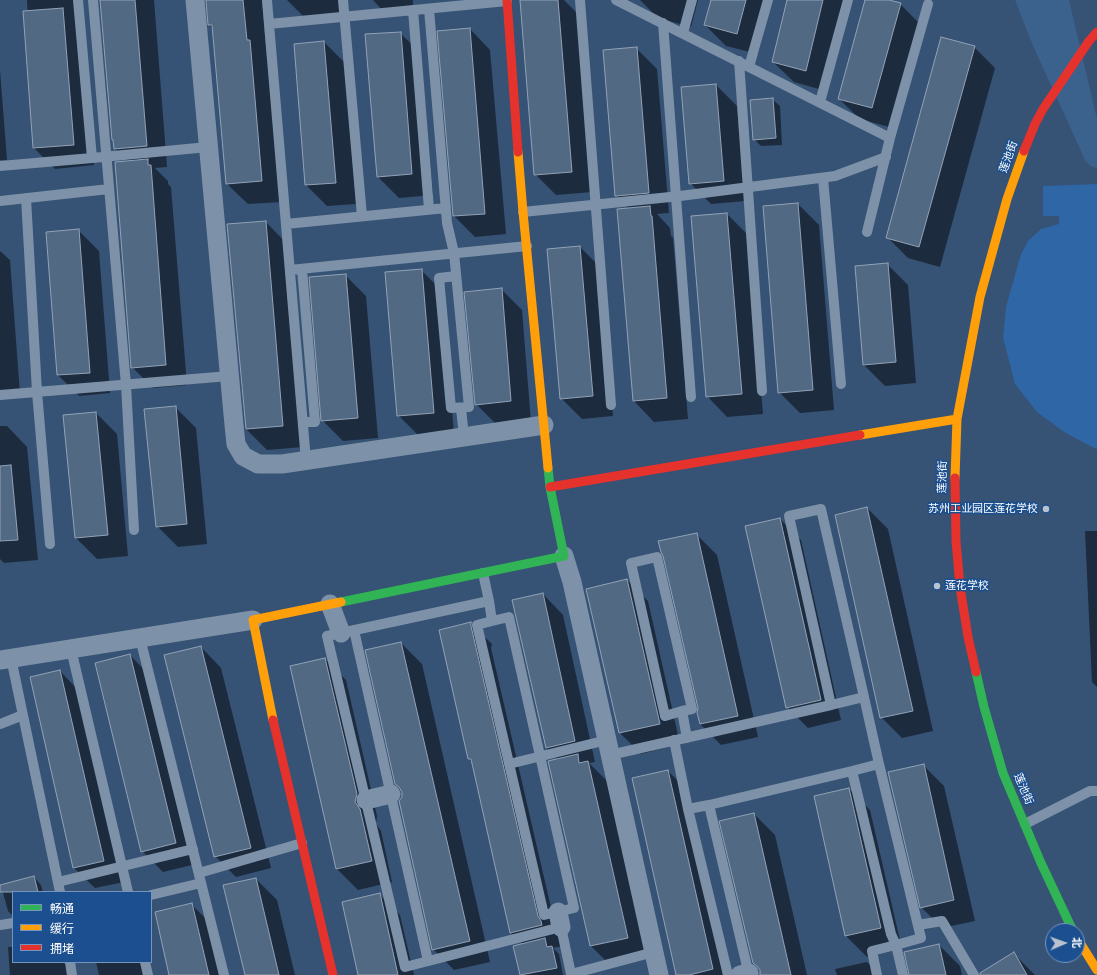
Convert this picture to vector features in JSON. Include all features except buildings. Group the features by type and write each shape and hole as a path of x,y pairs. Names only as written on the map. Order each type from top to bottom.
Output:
{"main road":[{"path":"333,975 271,711 253,620 564,556 550,488 523,212 507,1"},
{"name":"莲池街","path":"1070,923 1041,863 1003,773 984,707 968,637 960,587 956,541 955,481 957,419 979,304 1007,199 1023,153 1043,109 1089,41 1097,32"},
{"path":"550,488 957,419"},
{"path":"1085,951 1097,970"}],"street":[{"path":"194,0 236,444 243,456 258,464 282,464 544,425"},
{"path":"564,556 572,582 659,975"},
{"path":"330,604 347,631"},
{"path":"6,659 253,620"},
{"path":"366,800 391,794"}],"lane":[{"path":"78,0 92,158"},
{"path":"93,0 126,385 134,530"},
{"path":"267,0 306,461"},
{"path":"343,0 362,216"},
{"path":"580,0 611,405"},
{"path":"616,0 890,138"},
{"path":"683,33 692,0"},
{"path":"749,67 768,0"},
{"path":"820,102 848,0"},
{"path":"269,24 507,1"},
{"path":"867,232 890,138 928,4"},
{"path":"429,9 447,223 454,253 469,407 461,408 451,408 439,278 456,276"},
{"path":"413,10 429,209"},
{"path":"663,23 691,397"},
{"path":"739,61 762,391"},
{"path":"0,166 208,148"},
{"path":"523,212 675,197 823,178 835,176 886,157"},
{"path":"823,178 841,384"},
{"path":"0,201 109,189"},
{"path":"26,198 37,392 50,544"},
{"path":"286,224 446,208"},
{"path":"290,270 527,246"},
{"path":"302,269 315,422 303,422"},
{"path":"0,395 229,376"},
{"path":"461,408 464,437"},
{"path":"831,705 789,516 821,509 879,764 921,938 872,951 877,975"},
{"path":"657,557 692,709 682,711 666,716 631,563 657,557"},
{"path":"483,573 492,621"},
{"path":"489,602 327,636 406,971 428,961 560,920 574,908 509,617 477,625 544,915 560,920"},
{"path":"347,631 391,794 428,961"},
{"path":"140,638 224,975"},
{"path":"71,649 128,891"},
{"path":"6,659 23,714 59,887 123,867 193,849"},
{"path":"509,764 540,757 687,738 864,697"},
{"path":"682,711 687,738"},
{"path":"0,724 23,714"},
{"path":"674,740 688,809 728,975"},
{"path":"688,809 879,764"},
{"path":"852,770 891,934 896,945 903,975"},
{"path":"1025,824 1090,792 1097,791"},
{"path":"709,804 746,974"},
{"path":"152,895 302,844"},
{"path":"560,920 570,975 654,952"},
{"path":"918,926 942,921 974,975"},
{"path":"0,925 12,923"},
{"path":"70,963 72,975"},
{"path":"145,963 148,975"}],"shaded area":[{"path":"1015,0 1069,0 1097,119 1097,168 1090,166 1085,160 1033,46"},
{"path":"1097,184 1096,449 1064,432 1037,412 1015,384 1003,338 1006,307 1021,254 1028,241 1041,229 1059,224 1059,216 1043,216 1043,186"}],"traffic: fast":[{"path":"341,602 564,556 550,487 548,468"},
{"path":"976,672 984,707 1003,773 1041,863 1069,923"}],"traffic: slow":[{"path":"955,478 957,419 980,297 1007,199 1024,151"},
{"path":"518,152 548,468"},
{"path":"860,435 957,419"},
{"path":"273,720 253,620 341,602"},
{"path":"1085,951 1097,970"}],"traffic: jam":[{"path":"507,0 518,152"},
{"path":"1024,151 1043,109 1089,41 1097,32"},
{"path":"550,487 860,435"},
{"path":"955,478 956,541 960,587 968,637 976,672"},
{"path":"273,720 333,975"}],"place":[{"name":"苏州工业园区莲花学校","path":"1046,509"},
{"name":"莲花学校","path":"937,586"}]}
